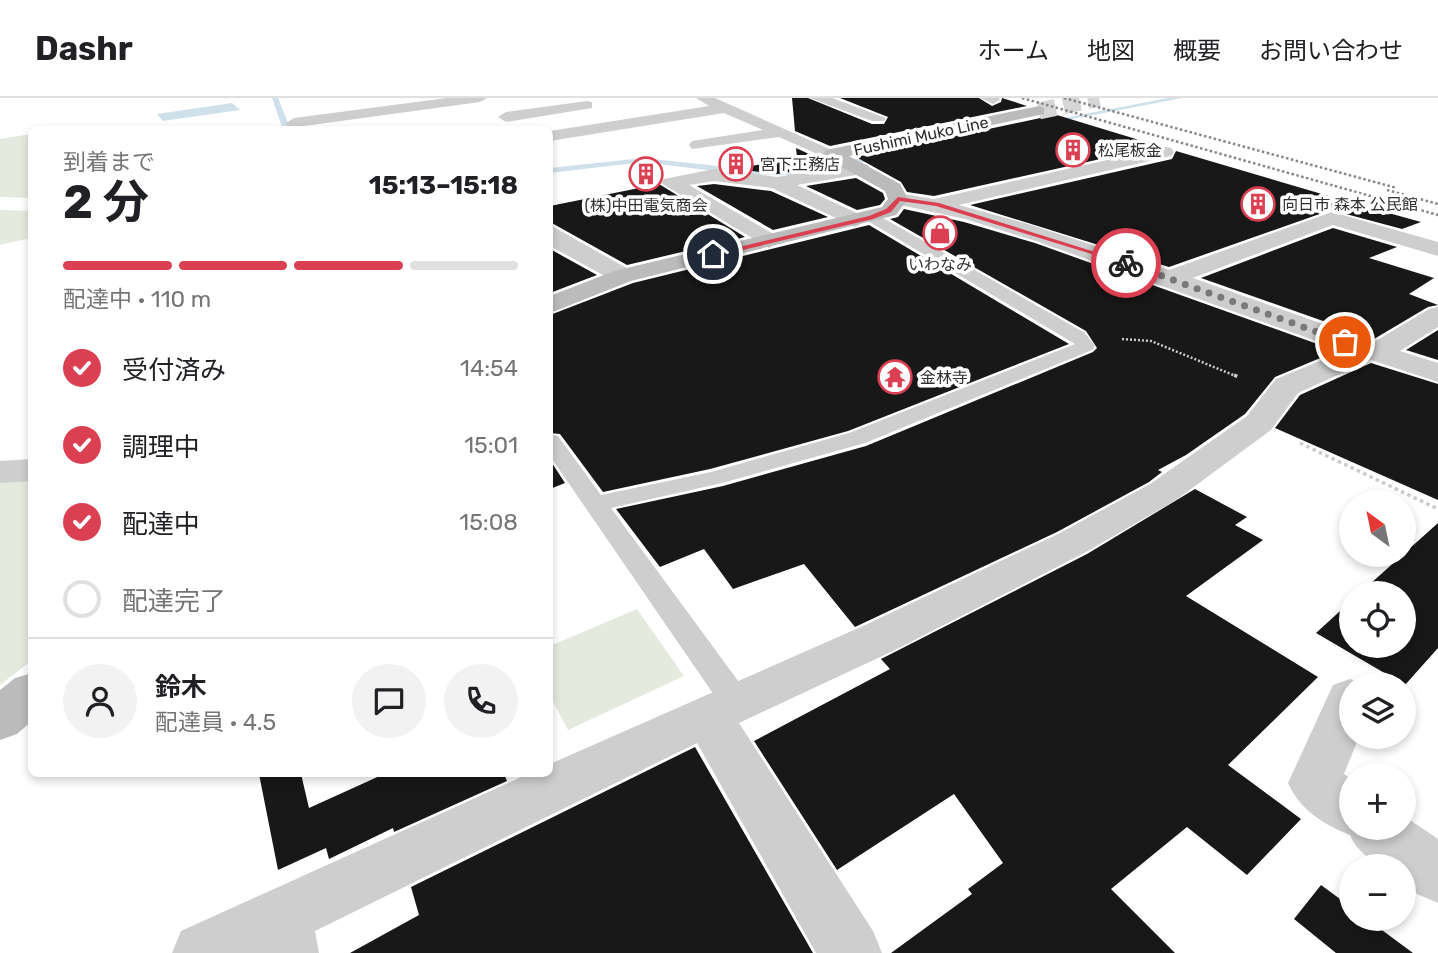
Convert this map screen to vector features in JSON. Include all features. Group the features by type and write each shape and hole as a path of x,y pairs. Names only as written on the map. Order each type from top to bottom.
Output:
{"main road":[{"name":"Fushimi Muko Line","path":"832,155 1039,111"},
{"name":"Fushimi Muko Line","path":"832,155 893,188 898,199"},
{"path":"553,304 623,276 863,219 889,211 898,199"},
{"path":"0,719 28,695"}],"street":[{"path":"333,98 350,116"},
{"path":"296,126 294,123 478,98 519,126"},
{"path":"703,98 832,155"},
{"path":"817,98 878,118"},
{"path":"506,117 605,103"},
{"path":"553,136 724,108"},
{"path":"698,145 780,132"},
{"path":"937,204 1165,152"},
{"path":"777,183 861,169"},
{"path":"769,241 671,183 714,175 777,183 863,219"},
{"path":"898,199 937,204 1171,278 1438,373"},
{"path":"1171,278 1332,218 1438,249"},
{"path":"553,236 623,276"},
{"path":"203,953 285,934 722,708 878,638 1072,543 1163,492 1263,417 1287,386 1373,352 1438,315"},
{"path":"0,472 28,470"},
{"path":"722,708 851,953"},
{"path":"1339,725 1314,783 1339,801"},
{"path":"1391,840 1438,874"}],"lane":[{"path":"596,504 714,478 857,438 1086,346 1079,337 863,219"},
{"path":"553,445 596,504 722,708"}],"path":[{"path":"1079,337 1152,341 1264,387 1263,417 1438,509"}],"shaded area":[{"path":"28,134 28,198 0,197 0,139"},
{"path":"0,210 28,211 28,239 0,245"},
{"path":"0,481 28,481 28,663 0,685"},
{"path":"637,609 684,676 568,730 553,702 553,645"}],"water":[{"path":"232,103 240,110 163,121 157,114"}],"building":[{"path":"792,98 808,98 872,124 884,124 888,117 840,98 979,98 992,106 1001,102 1002,98 1027,106 830,146 795,131"},
{"path":"1047,112 1159,146 934,196 907,192 901,182 856,157 1045,117"},
{"path":"796,148 833,165 777,174 737,169 797,157"},
{"path":"1176,151 1421,222 1402,229 1331,210 1169,267 970,205 1172,159"},
{"path":"856,178 883,193 885,199 880,205 857,210 806,186"},
{"path":"659,184 745,237 627,265 553,224 553,205"},
{"path":"714,184 771,191 828,217 773,230 697,186"},
{"path":"904,209 964,222 1035,243 1337,351 1275,377 1245,414 1186,455 1158,470 1162,472 1149,482 1057,532 855,627 804,564 733,589 704,549 660,567 616,509 723,486 866,446 1093,352 1097,348 1086,331 890,219 898,217"},
{"path":"869,225 1069,344 848,431 710,469 603,492 560,434 553,433 553,314 633,283"},
{"path":"1333,228 1397,247 1369,258 1434,278 1409,294 1438,305 1428,307 1374,339 1201,278"},
{"path":"553,251 597,275 553,292"},
{"path":"1438,330 1438,360 1406,350"},
{"path":"1371,363 1438,384 1438,500 1275,428 1300,395"},
{"path":"553,465 565,483 553,488"},
{"path":"1195,489 1247,517 1235,525 1263,540 1186,596 1318,677 1228,765 1301,819 1247,875 1187,827 1111,889 1175,953 891,953 972,894 968,889 1003,863 954,794 837,870 754,741 890,669 881,659 1087,554"},
{"path":"1438,523 1438,648 1416,673 1383,672 1359,658 1416,658 1416,581 1373,581 1389,567 1416,567 1416,543"},
{"path":"1339,612 1339,646 1316,633"},
{"path":"695,747 813,953 350,953 419,915 411,887"},
{"path":"260,777 302,777 309,808 377,777 505,777 507,781 394,832 393,828 329,859 326,848 278,870"},
{"path":"1321,885 1339,898 1339,931 1383,931 1413,953 1336,953 1294,919"}],"waterway":[{"path":"275,98 286,126"},
{"path":"1047,122 1179,98"},
{"path":"553,171 643,160 746,172 802,172 886,155"}],"tunnel":[{"path":"1039,111 1099,98"}],"railway":[{"path":"1022,98 1438,215"},
{"path":"1064,98 1397,188"},
{"path":"1387,190 1438,204"}],"way so far":[{"path":"1126,263 1345,342"}],"place":[{"name":"松尾板金","path":"1073,150"},
{"name":"宮下工務店","path":"736,164"},
{"name":"(株)中田電気商会","path":"646,174"},
{"name":"向日市 森本 公民館","path":"1258,204"},
{"name":"いわなみ","path":"940,233"},
{"name":"金林寺","path":"895,377"}],"route":[{"path":"713,254 871,217 889,211 898,199 937,204 1126,263"}]}
